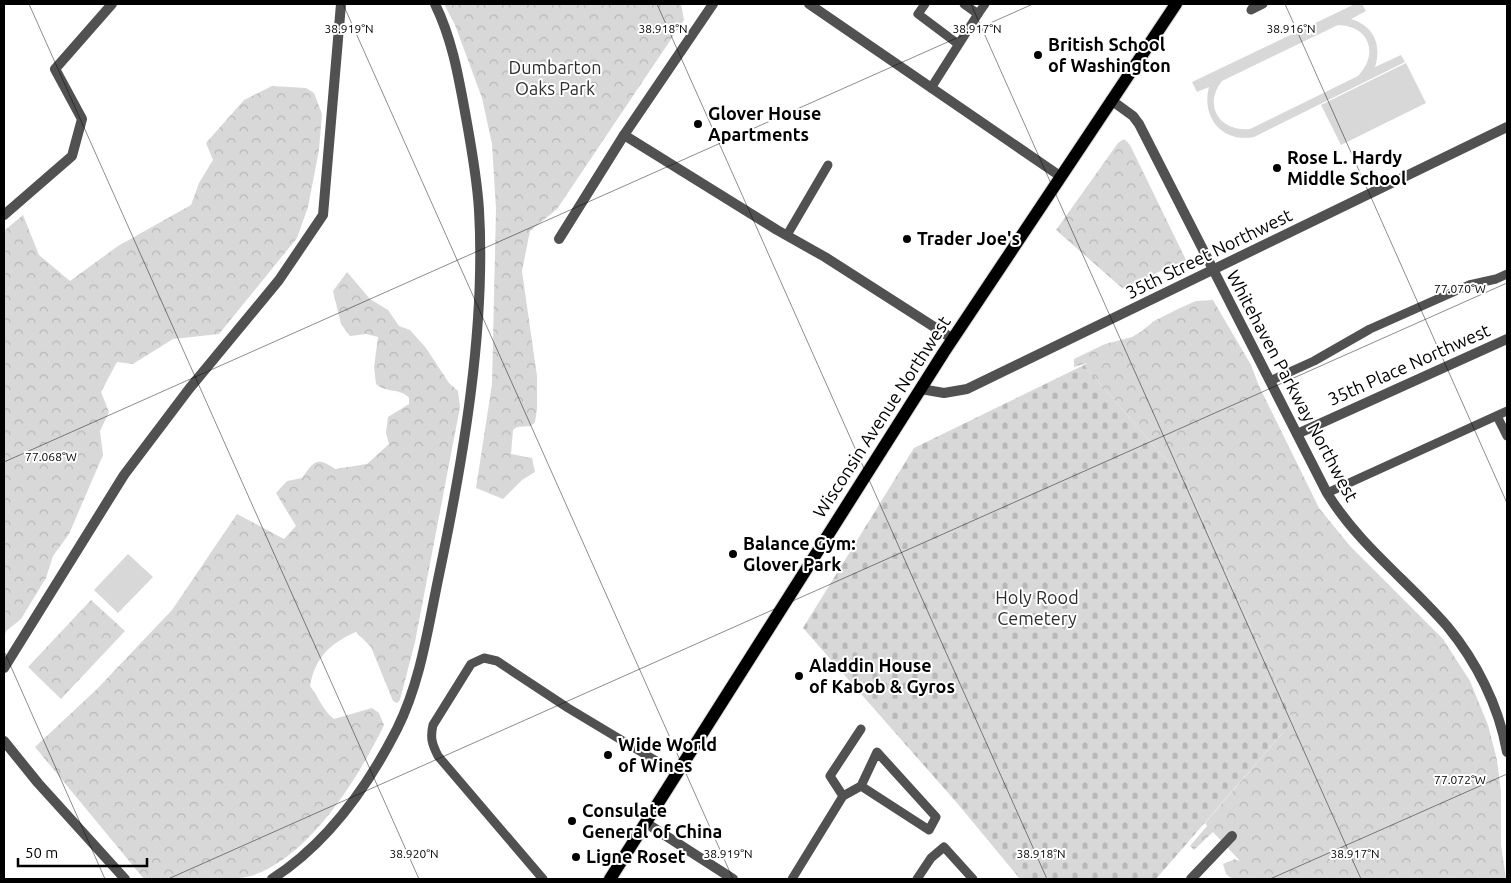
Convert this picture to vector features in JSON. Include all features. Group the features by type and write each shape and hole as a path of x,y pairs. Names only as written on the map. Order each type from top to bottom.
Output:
{"main road":[{"name":"Wisconsin Avenue Northwest","path":"610,879 953,339 1176,4"}],"street":[{"path":"4,215 72,156 82,119 55,69 112,4"},
{"path":"4,668 124,475 189,389 280,280 322,215 342,4"},
{"path":"272,879 290,868 326,837 373,773 398,728 417,681 444,551 472,384 479,285 479,211 474,161 457,64 435,4"},
{"path":"559,239 624,135 713,4"},
{"path":"809,4 1060,176"},
{"name":"Whitehaven Parkway Northwest","path":"1111,100 1133,116 1139,124 1327,493 1359,538 1446,625 1465,650 1500,720 1507,752"},
{"name":"35th Street Northwest","path":"921,389 944,393 967,389 1506,130"},
{"path":"624,135 953,339"},
{"name":"35th Place Northwest","path":"1297,434 1507,339"},
{"path":"4,741 38,783 125,879"},
{"path":"646,824 733,879"},
{"path":"1191,879 1232,836"}],"lane":[{"path":"924,4 918,14 958,44"},
{"path":"964,4 978,14"},
{"path":"931,88 983,4"},
{"path":"1254,4 1251,10 1263,4"},
{"path":"787,235 828,165"},
{"path":"1270,381 1314,360 1370,329 1469,285 1496,280 1507,274"},
{"path":"1327,493 1507,411"},
{"path":"1497,416 1507,436"},
{"path":"543,879 438,756 432,743 430,736 433,725 471,664 484,658 497,661 568,708 678,774"},
{"path":"843,796 830,776 861,729"},
{"path":"792,879 843,796 861,786 877,752 936,817 929,830 861,786"},
{"path":"917,879 931,858 944,847 974,879"}],"green space":[{"name":"Dumbarton Oaks Park","path":"444,4 681,4 684,20 557,209 530,231 522,271 537,376 537,409 535,422 531,426 517,427 513,430 511,454 532,458 535,472 522,480 503,499 476,488 492,384 496,209 492,144 482,98 455,25"},
{"path":"1355,4 1362,4 1366,11 1351,19 1359,22 1371,31 1377,44 1375,67 1401,55 1405,62 1254,137 1232,136 1216,126 1208,108 1209,87 1197,92 1192,82","holes":["1338,25 1358,30 1368,43 1368,59 1358,76 1250,129 1239,129 1230,126 1217,115 1214,108 1214,99 1216,90 1222,81"]},
{"path":"1406,63 1426,103 1341,145 1321,105"},
{"path":"272,86 306,88 314,93 322,114 319,150 308,207 297,238 219,334 173,339 133,364 117,362 101,392 109,412 100,431 103,455 69,534 53,556 46,578 21,619 6,631 4,639 4,231 23,215 39,255 70,281 118,246 191,205 199,183 213,160 206,143 244,100"},
{"path":"1124,139 1130,145 1186,260 1122,288 1056,230 1118,143"},
{"path":"347,272 370,299 388,310 399,326 410,330 426,348 449,383 458,391 460,407 415,642 400,700 397,703 393,701 371,647 356,632 339,641 320,660 312,676 310,686 327,712 334,719 372,708 379,713 384,725 361,768 330,813 293,852 272,866 251,876 214,880 144,879 35,747 97,689 172,610 237,514 284,539 296,526 276,493 287,481 302,478 316,462 324,463 335,469 367,464 389,444 386,433 388,417 409,404 409,398 402,393 384,389 376,384 374,367 378,337 366,334 350,336 341,324 333,291"},
{"path":"1213,300 1251,365 1259,386 1319,508 1350,546 1443,639 1470,681 1488,725 1497,760 1501,791 1501,845 1506,879 1232,879 1226,874 1223,864 1235,859 1240,861 1213,832 1194,850 1190,846 1207,826 1205,823 1293,721 1186,483 1084,365 1087,363 1074,367 1074,359 1105,344 1132,337 1154,321 1196,301"},
{"name":"Holy Rood Cemetery","path":"1084,365 1186,483 1293,721 1156,879 1020,879 957,803 803,628 914,448"},
{"path":"128,554 153,577 118,613 94,590"},
{"path":"91,600 125,631 61,699 28,667"}],"place":[{"name":"British School of Washington","path":"1038,55"},
{"name":"Glover House Apartments","path":"698,124"},
{"name":"Rose L. Hardy Middle School","path":"1277,168"},
{"name":"Trader Joe's","path":"907,239"},
{"name":"Balance Gym: Glover Park","path":"733,554"},
{"name":"Aladdin House of Kabob & Gyros","path":"799,676"},
{"name":"Wide World of Wines","path":"608,755"},
{"name":"Consulate General of China","path":"572,821"},
{"name":"Ligne Roset","path":"576,857"}]}
